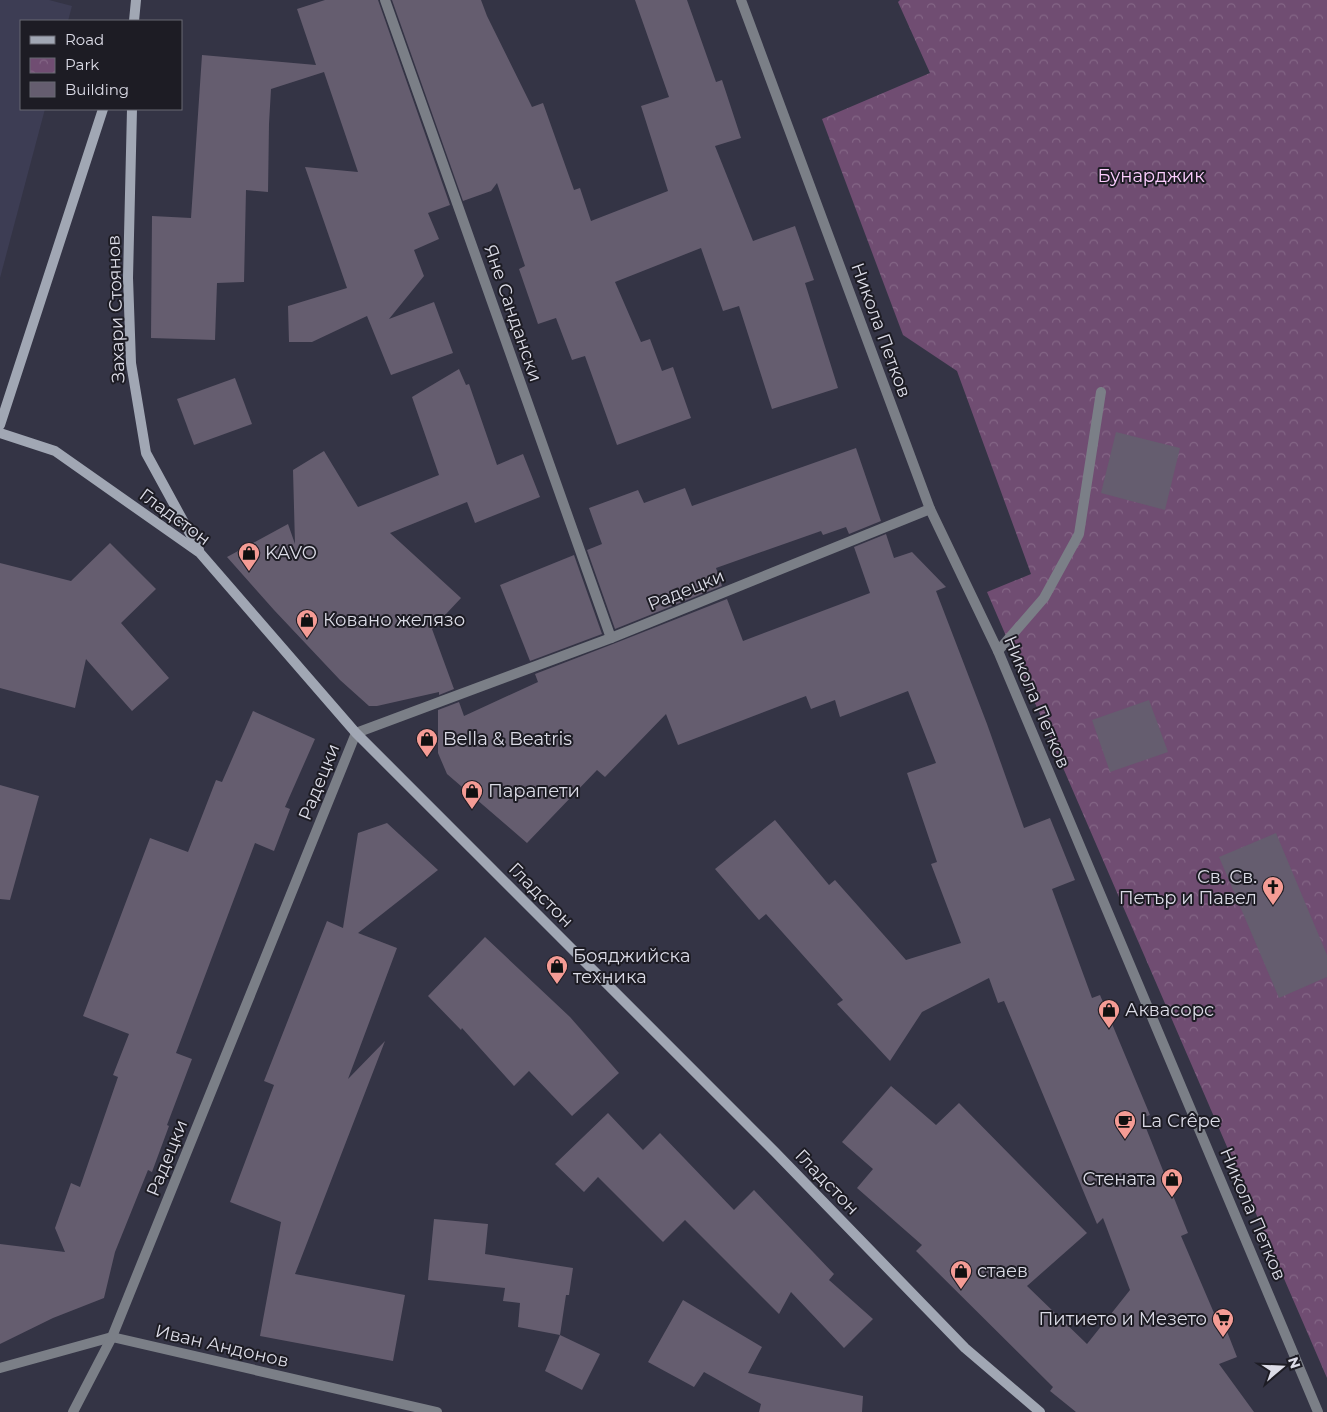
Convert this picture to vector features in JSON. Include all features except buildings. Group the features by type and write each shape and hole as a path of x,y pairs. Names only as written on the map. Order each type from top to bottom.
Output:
{"street":[{"path":"133,19 136,0"},
{"name":"Яне Сандански","path":"385,0 611,638"},
{"name":"Никола Петков","path":"741,0 930,509 998,652 1318,1412"},
{"path":"0,425 103,110"},
{"name":"Захари Стоянов","path":"132,110 128,278 131,363 146,454 200,553"},
{"path":"998,652 1044,598 1079,534 1101,392"},
{"name":"Гладстон","path":"0,433 55,451 200,553 356,733 775,1152 965,1348 1040,1412"},
{"name":"Радецки","path":"73,1412 112,1337 356,733 611,638 930,509"},
{"name":"Иван Андонов","path":"0,1368 112,1337 418,1410 437,1412"}],"shaded area":[{"path":"0,0 49,0 72,6 68,20 20,20 20,110 45,110 0,278"}],"green space":[{"name":"Бунарджик","path":"900,0 1327,0 1327,1378 987,592 1031,574 957,371 903,335 822,119 930,73 898,2"}],"place":[{"name":"KAVO","path":"249,572"},
{"name":"Ковано желязо","path":"307,639"},
{"name":"Bella & Beatris","path":"427,758"},
{"name":"Парапети","path":"472,810"},
{"name":"Св. Св. Петър и Павел","path":"1273,906"},
{"name":"Бояджийска техника","path":"557,985"},
{"name":"Аквасорс","path":"1109,1029"},
{"name":"La Crêpe","path":"1125,1140"},
{"name":"Стената","path":"1172,1198"},
{"name":"стаев","path":"961,1290"},
{"name":"Питието и Мезето","path":"1223,1338"}]}
